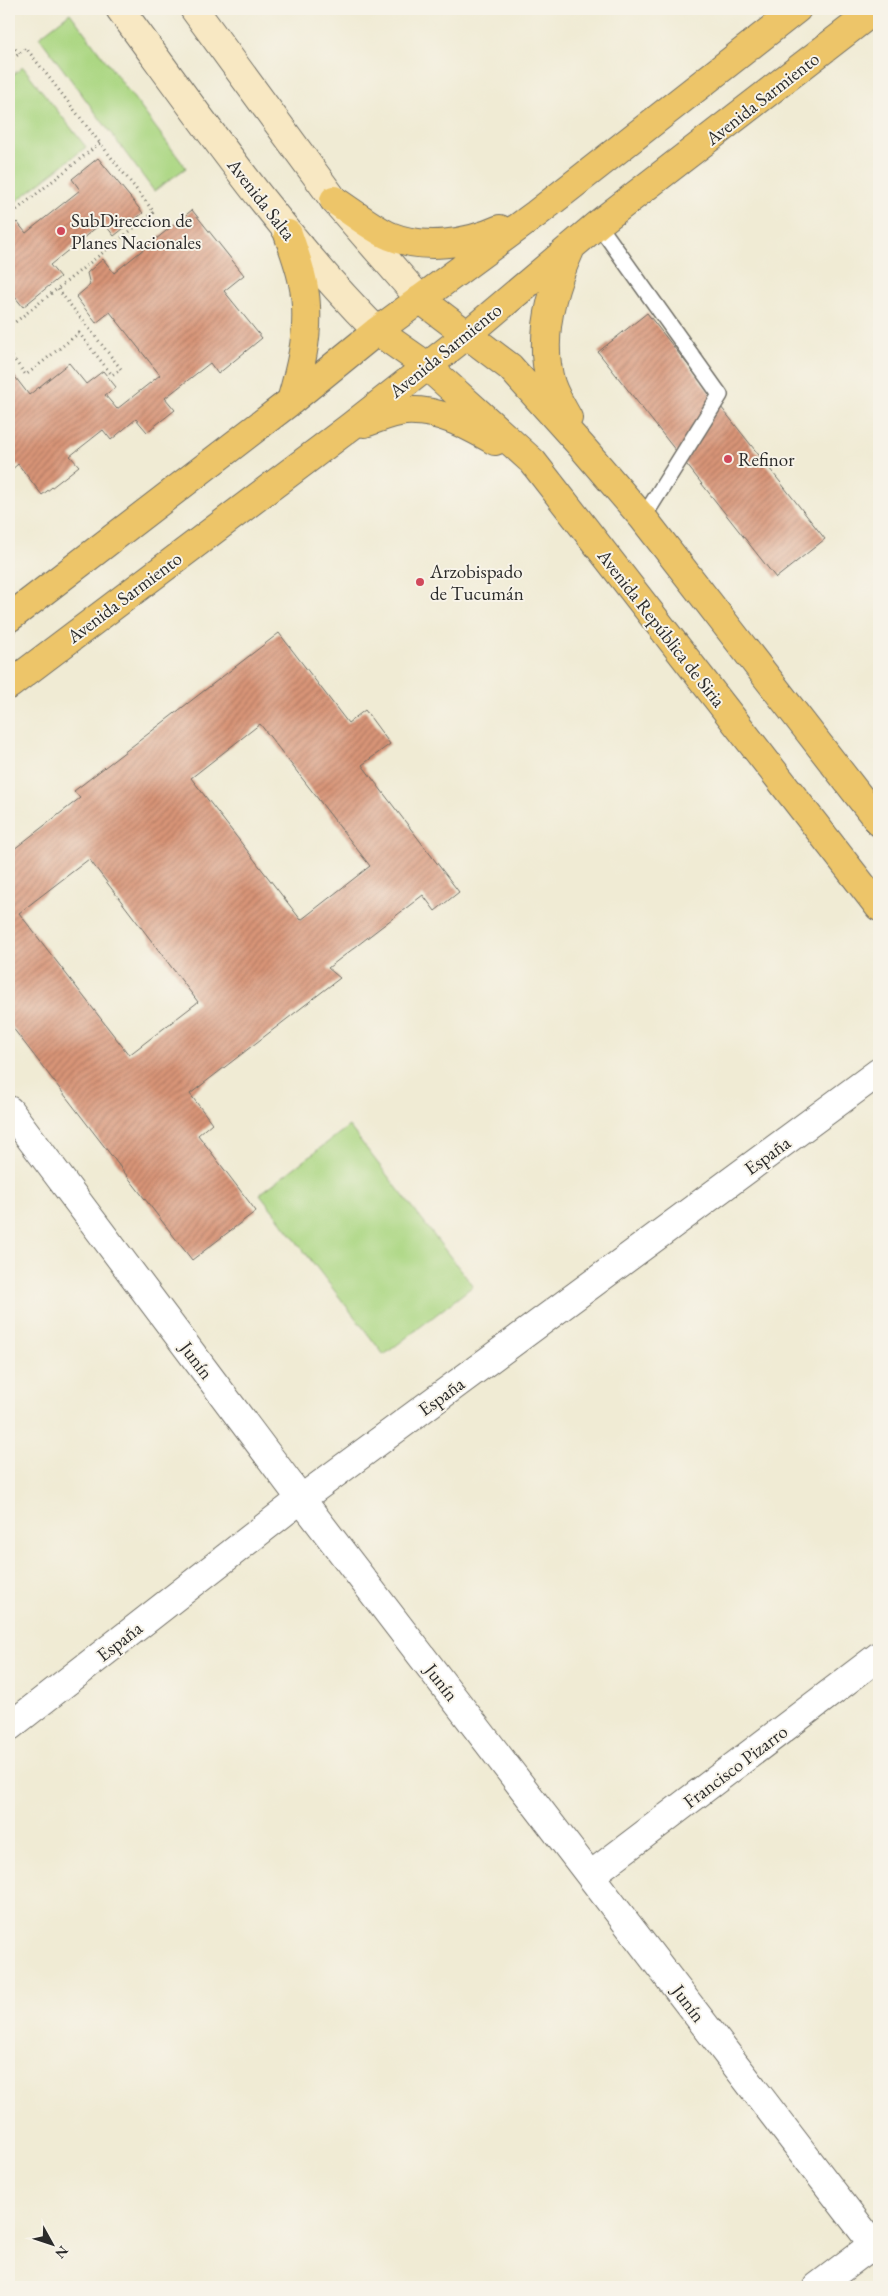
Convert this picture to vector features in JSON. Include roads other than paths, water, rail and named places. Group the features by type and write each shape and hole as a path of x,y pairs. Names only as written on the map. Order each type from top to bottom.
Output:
{"main road":[{"name":"Avenida Salta","path":"120,9 288,234 343,297 377,331 427,366"},
{"path":"194,9 334,200 420,299 510,367 582,446 643,518 879,822"},
{"path":"9,618 291,401 377,331 536,214 797,9"},
{"name":"Avenida Sarmiento","path":"9,685 427,366 468,334 598,224 876,9"},
{"path":"334,200 389,236 420,243 466,242 493,233 536,214"},
{"path":"288,234 301,276 306,306 302,362 291,401"},
{"path":"572,246 558,275 552,299 546,328 546,357 552,385 582,446"},
{"name":"Avenida República de Siria","path":"427,366 533,462 879,907"},
{"path":"350,426 403,411 431,412 470,427 533,462"}],"street":[{"name":"España","path":"9,1727 301,1499 879,1072"},
{"name":"Junín","path":"9,1110 301,1499 877,2245"},
{"name":"Francisco Pizarro","path":"591,1875 879,1656"},
{"path":"817,2287 877,2245"}],"lane":[{"path":"598,224 720,395 643,518"}],"place":[{"name":"SubDireccion de Planes Nacionales","path":"61,231"},
{"name":"Refinor","path":"728,459"},
{"name":"Arzobispado de Tucumán","path":"420,582"}]}
